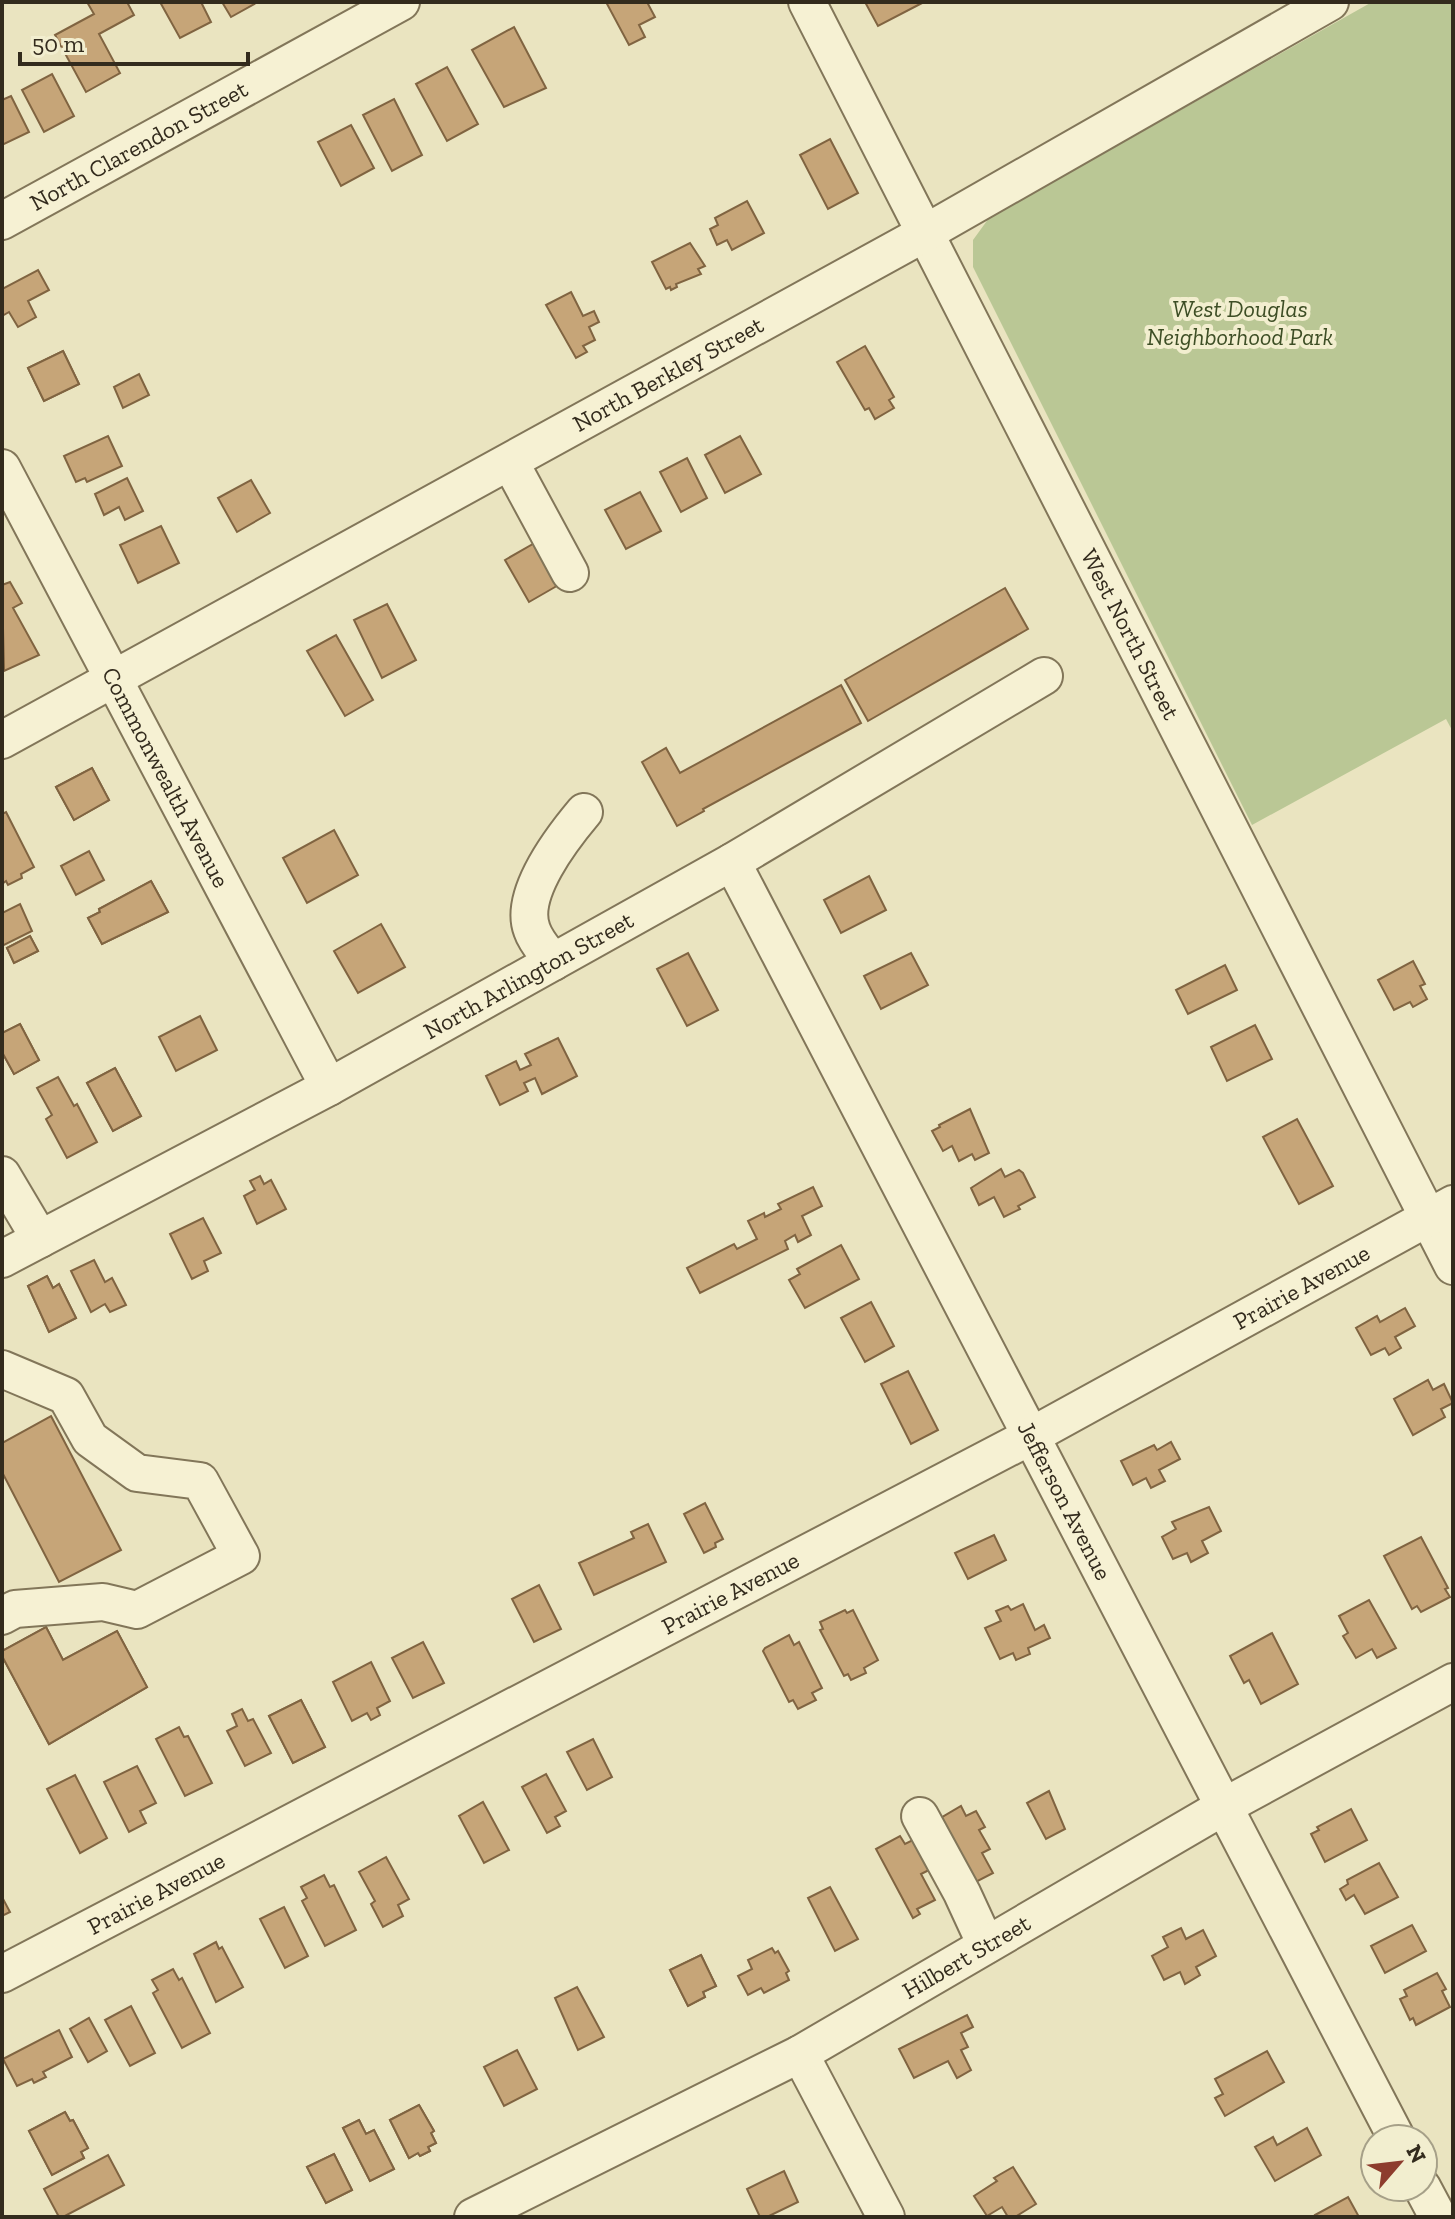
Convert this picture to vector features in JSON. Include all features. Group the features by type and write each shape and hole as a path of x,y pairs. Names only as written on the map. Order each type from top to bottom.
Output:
{"street":[{"name":"North Clarendon Street","path":"2,221 401,2"},
{"name":"West North Street","path":"807,2 1440,1211 1453,1266"},
{"name":"North Berkley Street","path":"2,740 927,232 1312,6"},
{"path":"510,462 570,573"},
{"name":"Commonwealth Avenue","path":"2,468 329,1087"},
{"name":"North Arlington Street","path":"2,1259 329,1087 732,862 1044,676"},
{"path":"553,962 531,925 533,894 560,843 584,812"},
{"name":"Jefferson Avenue","path":"732,862 1389,2123"},
{"path":"2,1175 40,1239"},
{"name":"Prairie Avenue","path":"2,1974 1031,1436 1440,1211"},
{"path":"2,1369 66,1396 90,1439 137,1473 200,1481 241,1556 137,1610 103,1602 6,1602"},
{"name":"Hilbert Street","path":"473,2217 800,2054 1225,1806 1453,1682"},
{"path":"920,1816 986,1945"},
{"path":"800,2054 886,2217"}],"green space":[{"name":"West Douglas Neighborhood Park","path":"1372,2 1453,2 1453,732 1446,719 1252,825 973,267 973,240 989,218"}],"building":[{"path":"87,2 127,2 134,15 99,34 120,73 86,92 55,35 94,14"},
{"path":"160,2 201,2 211,22 180,38"},
{"path":"222,2 256,2 256,3 231,17"},
{"path":"606,2 647,2 655,17 639,25 645,37 629,45"},
{"path":"865,2 924,2 878,26"},
{"path":"514,27 546,88 504,107 472,50"},
{"path":"447,67 478,124 447,141 416,84"},
{"path":"52,74 74,116 44,132 22,90"},
{"path":"11,96 29,132 2,145 2,100"},
{"path":"394,99 422,155 392,171 363,115"},
{"path":"351,125 374,168 341,186 318,142"},
{"path":"830,139 858,193 828,209 800,155"},
{"path":"747,201 764,233 732,250 727,240 717,245 710,229 718,225 715,218"},
{"path":"690,243 705,266 698,269 701,274 676,284 677,287 671,290 670,287 666,289 652,262"},
{"path":"38,270 49,290 28,301 36,317 18,327 9,312 2,316 2,289"},
{"path":"571,292 583,316 594,311 599,322 589,327 595,340 583,346 587,352 576,358 546,305"},
{"path":"865,346 894,397 889,400 894,408 875,419 869,408 865,410 837,362"},
{"path":"63,351 79,384 44,401 28,368"},
{"path":"63,351 79,384 44,401 28,368"},
{"path":"139,374 149,395 123,408 114,387"},
{"path":"108,436 122,466 87,482 85,478 76,482 64,456"},
{"path":"740,436 761,474 725,493 705,455"},
{"path":"687,458 707,498 681,512 660,472"},
{"path":"127,478 143,511 125,520 119,507 104,515 95,494"},
{"path":"251,480 270,513 237,532 218,498"},
{"path":"640,492 661,531 626,549 605,510"},
{"path":"161,526 179,563 138,583 120,545"},
{"path":"538,541 562,583 529,602 505,560"},
{"path":"10,582 22,603 13,608 39,655 4,671 2,585"},
{"path":"1005,588 1028,629 868,721 845,680"},
{"path":"387,604 416,660 382,678 354,620"},
{"path":"336,635 373,700 345,716 307,651"},
{"path":"841,685 861,723 677,826 642,762 666,748 680,773"},
{"path":"92,768 109,800 74,820 56,787"},
{"path":"92,768 109,800 74,820 56,787"},
{"path":"6,812 34,867 8,885 6,881 2,884 2,814"},
{"path":"334,830 358,875 307,903 283,858"},
{"path":"89,851 104,880 76,895 61,866"},
{"path":"869,876 886,910 841,933 824,900"},
{"path":"151,881 168,912 102,944 88,918"},
{"path":"151,881 168,912 102,944 88,918"},
{"path":"20,904 32,931 2,946 2,913"},
{"path":"381,924 405,967 358,993 334,951"},
{"path":"30,936 38,951 14,963 7,948"},
{"path":"30,936 38,951 14,963 7,948"},
{"path":"688,953 718,1010 687,1026 657,969"},
{"path":"911,953 928,985 881,1009 864,976"},
{"path":"1413,961 1425,984 1420,986 1427,999 1413,1007 1410,1002 1394,1010 1378,980"},
{"path":"1225,965 1237,990 1188,1014 1176,990"},
{"path":"200,1016 217,1050 176,1071 159,1037"},
{"path":"20,1024 39,1060 14,1074 2,1052 2,1033"},
{"path":"20,1024 39,1060 14,1074 2,1052 2,1033"},
{"path":"1255,1025 1272,1059 1227,1081 1211,1047"},
{"path":"558,1038 577,1076 542,1094 535,1078 524,1083 528,1091 500,1105 486,1076 516,1061 520,1070 531,1065 525,1054"},
{"path":"115,1068 141,1116 113,1131 87,1083"},
{"path":"115,1068 141,1116 113,1131 87,1083"},
{"path":"58,1077 74,1106 77,1104 97,1142 67,1158 46,1119 52,1115 37,1088"},
{"path":"970,1109 989,1153 975,1160 972,1154 959,1161 952,1146 943,1151 932,1131"},
{"path":"1297,1119 1333,1186 1299,1204 1263,1137"},
{"path":"1001,1169 1005,1177 1019,1170 1023,1173 1035,1197 1004,1217 994,1197 979,1205 971,1188"},
{"path":"260,1176 264,1184 271,1180 286,1209 257,1224 244,1196 255,1190 250,1181"},
{"path":"813,1187 822,1206 802,1216 811,1235 798,1242 795,1235 785,1241 788,1249 700,1293 687,1268 734,1244 737,1249 757,1239 748,1221 781,1209 778,1204"},
{"path":"203,1218 221,1253 204,1261 208,1271 192,1279 170,1234"},
{"path":"841,1245 859,1279 805,1308 789,1280 800,1274 797,1269"},
{"path":"94,1260 105,1282 112,1278 126,1305 110,1312 105,1304 91,1312 71,1271"},
{"path":"47,1276 53,1288 59,1284 76,1318 49,1332 28,1286"},
{"path":"47,1276 53,1288 59,1284 76,1318 49,1332 28,1286"},
{"path":"871,1302 894,1346 865,1362 841,1318"},
{"path":"1405,1308 1415,1326 1395,1337 1401,1348 1389,1355 1385,1348 1371,1355 1356,1328 1377,1316 1380,1322"},
{"path":"908,1371 938,1430 911,1444 881,1384"},
{"path":"1428,1380 1433,1390 1444,1384 1453,1403 1441,1409 1445,1417 1413,1435 1394,1399"},
{"path":"51,1416 121,1550 59,1582 2,1472 2,1443"},
{"path":"1171,1442 1180,1459 1159,1470 1165,1481 1151,1488 1146,1478 1133,1485 1121,1461 1154,1445 1157,1450"},
{"path":"705,1503 723,1539 704,1553 684,1514"},
{"path":"1209,1507 1221,1531 1202,1541 1208,1553 1191,1562 1187,1553 1173,1559 1162,1537 1176,1529 1172,1522"},
{"path":"648,1524 666,1562 594,1595 579,1563 634,1538 631,1532"},
{"path":"994,1535 1006,1560 968,1579 955,1553"},
{"path":"1421,1537 1450,1597 1421,1612 1417,1606 1412,1609 1384,1556"},
{"path":"539,1585 561,1629 534,1642 512,1599"},
{"path":"1369,1600 1396,1648 1377,1658 1372,1649 1356,1658 1343,1636 1348,1633 1339,1616"},
{"path":"1023,1604 1035,1630 1044,1625 1050,1638 1028,1648 1030,1654 1016,1660 1013,1653 1000,1659 985,1628 1001,1621 996,1611 1008,1606 1011,1610"},
{"path":"845,1610 847,1613 853,1610 878,1660 864,1668 866,1673 851,1680 848,1674 844,1676 820,1630 823,1629 820,1622"},
{"path":"46,1627 63,1660 117,1631 147,1687 49,1744 2,1656 2,1651"},
{"path":"46,1627 63,1660 117,1631 147,1687 49,1744 2,1656 2,1651"},
{"path":"1272,1633 1298,1684 1261,1704 1249,1680 1244,1683 1230,1656"},
{"path":"789,1635 794,1645 799,1642 822,1688 812,1693 816,1700 798,1709 793,1700 789,1702 763,1651"},
{"path":"423,1642 444,1683 413,1698 392,1658"},
{"path":"371,1662 390,1701 377,1708 380,1715 371,1720 367,1713 352,1721 333,1682"},
{"path":"301,1700 325,1747 293,1763 269,1716"},
{"path":"301,1700 325,1747 293,1763 269,1716"},
{"path":"242,1709 248,1721 253,1719 271,1753 245,1766 227,1731 237,1726 232,1714"},
{"path":"179,1727 184,1737 188,1736 212,1783 185,1796 156,1739"},
{"path":"593,1739 612,1777 587,1790 567,1752"},
{"path":"137,1766 156,1803 140,1811 146,1823 129,1832 104,1782"},
{"path":"546,1774 566,1811 555,1817 560,1826 547,1833 522,1787"},
{"path":"75,1775 107,1838 80,1853 47,1789"},
{"path":"1049,1791 1065,1829 1046,1839 1027,1803"},
{"path":"483,1802 509,1850 484,1863 459,1816"},
{"path":"961,1806 966,1816 976,1811 985,1827 979,1830 990,1849 982,1853 993,1873 970,1885 939,1819"},
{"path":"1351,1809 1367,1840 1325,1862 1311,1834 1319,1830 1317,1827"},
{"path":"900,1836 905,1844 919,1837 935,1867 921,1874 935,1900 917,1909 920,1914 913,1918 876,1849"},
{"path":"386,1857 409,1899 398,1905 403,1916 383,1927 371,1904 375,1901 359,1872"},
{"path":"1379,1863 1398,1897 1365,1914 1354,1895 1346,1900 1340,1889 1348,1884 1347,1880"},
{"path":"324,1875 330,1887 334,1885 356,1930 325,1946 302,1901 307,1898 301,1887"},
{"path":"830,1887 858,1939 835,1951 808,1898"},
{"path":"2,1897 10,1912 2,1916"},
{"path":"284,1907 308,1956 285,1968 260,1919"},
{"path":"1412,1925 1426,1951 1385,1973 1371,1946"},
{"path":"1181,1928 1186,1939 1203,1930 1216,1956 1196,1967 1200,1975 1185,1984 1180,1972 1164,1980 1152,1956 1168,1947 1163,1937"},
{"path":"216,1942 219,1949 222,1947 243,1987 216,2002 194,1954"},
{"path":"772,1948 775,1953 778,1951 789,1971 786,1973 789,1980 764,1993 761,1988 748,1995 738,1976 752,1969 748,1960"},
{"path":"701,1955 716,1986 703,1992 705,1997 688,2006 670,1970"},
{"path":"701,1955 716,1986 703,1992 705,1997 688,2006 670,1970"},
{"path":"173,1969 179,1980 182,1978 210,2033 182,2048 153,1993 158,1990 152,1980"},
{"path":"1437,1973 1446,1989 1442,1991 1450,2007 1416,2025 1413,2018 1410,2020 1400,1999 1407,1996 1404,1990"},
{"path":"577,1987 604,2037 578,2050 555,1998"},
{"path":"131,2006 155,2053 130,2066 105,2020"},
{"path":"967,2015 973,2027 961,2033 968,2047 961,2050 971,2070 957,2078 948,2061 914,2078 899,2049"},
{"path":"89,2018 107,2051 88,2062 70,2029"},
{"path":"59,2030 72,2057 43,2072 46,2077 17,2086 3,2059"},
{"path":"517,2050 537,2089 504,2106 484,2067"},
{"path":"1267,2051 1284,2082 1225,2116 1215,2098 1223,2094 1215,2079"},
{"path":"419,2105 434,2131 431,2133 436,2143 428,2147 430,2151 409,2158 390,2120"},
{"path":"419,2105 434,2131 431,2133 436,2143 428,2147 430,2151 409,2158 390,2120"},
{"path":"65,2112 70,2121 73,2120 88,2148 81,2152 84,2158 52,2175 29,2131"},
{"path":"65,2112 70,2121 73,2120 88,2148 81,2152 84,2158 52,2175 29,2131"},
{"path":"359,2120 366,2134 374,2130 394,2169 370,2181 343,2128"},
{"path":"359,2120 366,2134 374,2130 394,2169 370,2181 343,2128"},
{"path":"1307,2128 1321,2155 1275,2181 1255,2147 1273,2137 1277,2145"},
{"path":"334,2154 352,2190 326,2203 307,2167"},
{"path":"334,2154 352,2190 326,2203 307,2167"},
{"path":"108,2155 124,2185 59,2217 44,2189"},
{"path":"1013,2167 1036,2204 1015,2217 1008,2217 1002,2207 987,2216 974,2196 997,2181 994,2178"},
{"path":"784,2171 798,2202 767,2217 760,2217 747,2189"},
{"path":"1348,2197 1359,2217 1316,2217 1315,2215"}]}
